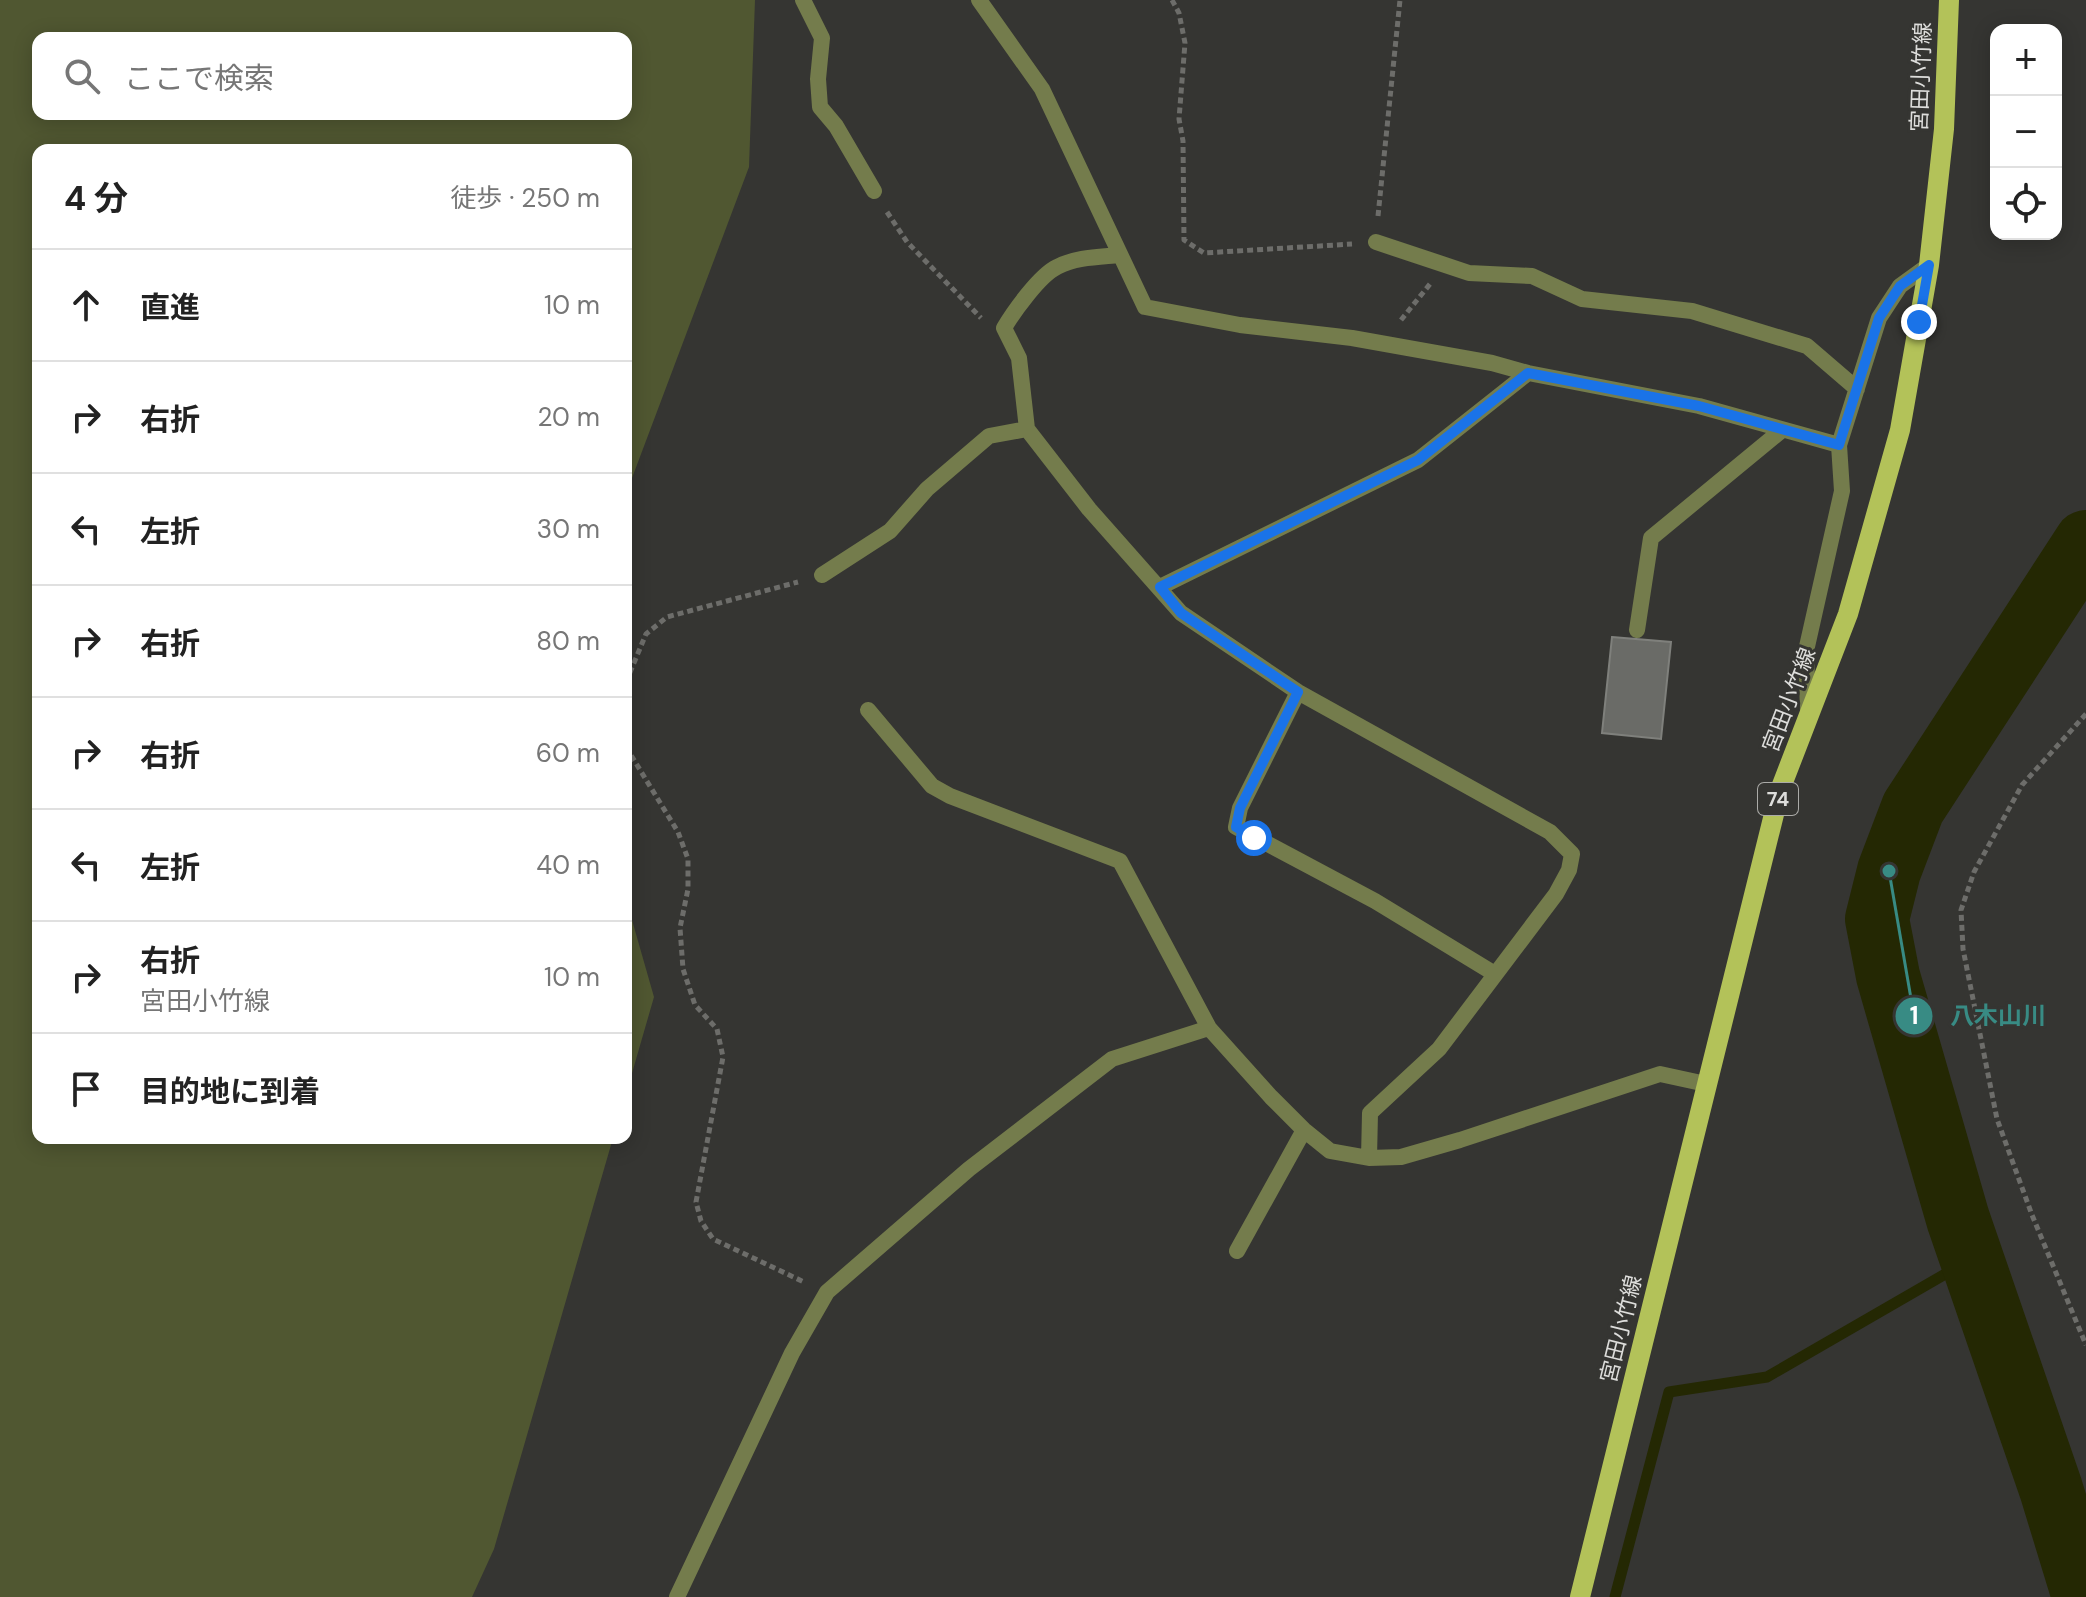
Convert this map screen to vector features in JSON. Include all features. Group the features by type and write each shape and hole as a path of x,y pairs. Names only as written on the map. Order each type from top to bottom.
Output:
{"main road":[{"name":"宮田小竹線","path":"1580,1597 1780,790 1848,614 1900,430 1929,265 1944,129 1949,0"}],"street":[{"path":"803,0 822,38 818,79 820,107 836,126 874,191"},
{"path":"979,0 1042,89 1145,307 1240,325 1392,345 1492,363 1528,373 1699,406 1839,445"},
{"path":"1376,242 1469,273 1532,276 1582,299 1692,311 1807,346 1857,389"},
{"path":"1119,255 1084,258 1055,267 1018,305 1004,328 1019,358 1027,429 1089,509 1181,613 1298,692 1550,832 1572,854 1569,870 1556,894 1439,1049 1370,1113 1369,1158"},
{"path":"1808,719 1806,651 1842,491 1839,445 1879,318 1900,286 1929,265"},
{"path":"1160,587 1418,460 1528,373"},
{"path":"822,575 890,531 927,489 989,436 1027,429"},
{"path":"1637,630 1651,538 1782,430"},
{"path":"1298,692 1240,808 1236,827 1375,901 1495,974"},
{"path":"868,710 932,786 1120,861 1209,1028 1271,1097 1330,1151 1369,1158 1401,1157 1660,1074 1706,1084"},
{"path":"677,1597 792,1353 827,1292 969,1169 1112,1059 1209,1028"},
{"path":"1237,1251 1304,1130"}],"path":[{"path":"1172,0 1179,13 1185,43 1179,119 1183,141 1184,240 1204,253 1376,242 1400,0"},
{"path":"874,191 907,242 987,325 1004,328"},
{"path":"1392,345 1394,328 1428,288 1438,265"},
{"path":"632,668 646,634 667,617 822,575"},
{"path":"2086,714 2022,785 1974,872 1961,910 1963,949 1997,1119 2032,1215 2086,1345"},
{"path":"632,757 678,832 688,859 688,889 680,928 683,969 695,1005 717,1029 723,1057 696,1202 701,1221 713,1239 827,1292"}],"green space":[{"path":"0,0 755,0 749,167 632,478 632,144 32,144 32,1144 611,1144 494,1549 472,1597 0,1597"},
{"path":"632,920 654,997 632,1073"}],"building":[{"path":"1612,637 1671,642 1661,739 1602,733"}],"waterway":[{"path":"2084,1597 2051,1489 1958,1219 1888,976 1877,919 1889,871 1913,808 2086,542"},
{"path":"1615,1597 1669,1392 1767,1377 1973,1258"}],"place":[{"name":"八木山川","path":"1889,871"}],"route":[{"path":"1254,838 1236,827 1240,808 1298,692 1181,613 1160,587 1418,460 1528,373 1699,406 1839,445 1879,318 1900,286 1929,265 1919,322"}]}
